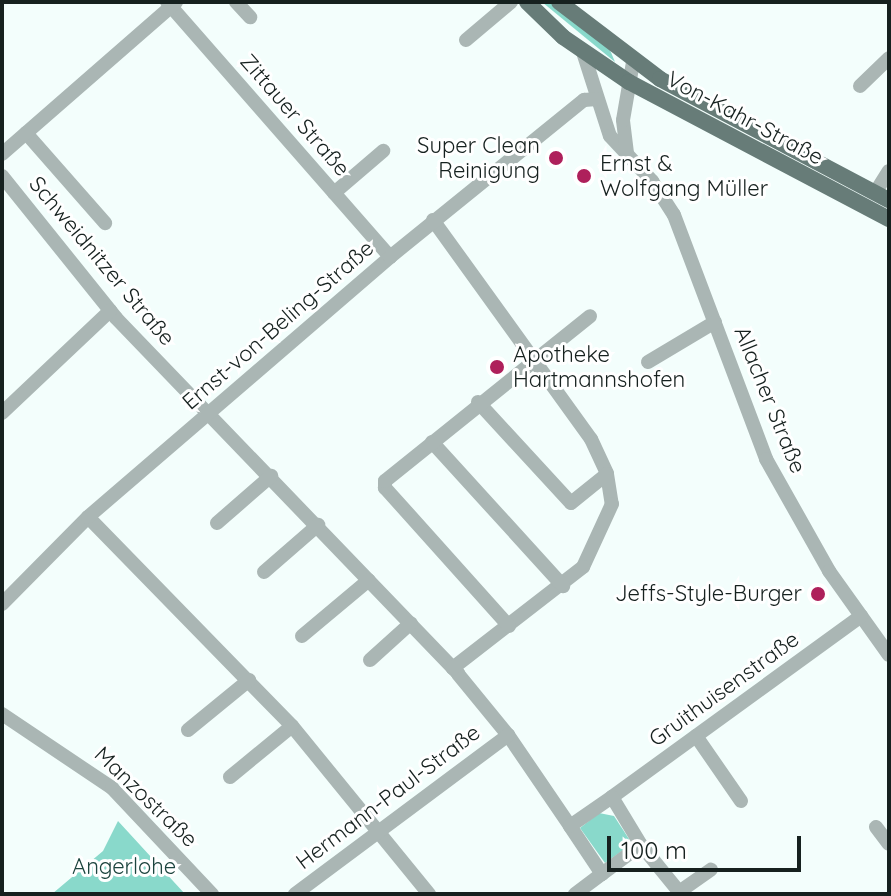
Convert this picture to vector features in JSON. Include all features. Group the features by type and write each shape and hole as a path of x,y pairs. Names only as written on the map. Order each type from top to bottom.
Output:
{"main road":[{"path":"527,2 583,52"},
{"name":"Von-Kahr-Straße","path":"559,2 598,37 633,62 882,196"},
{"name":"Von-Kahr-Straße","path":"583,52 629,82 889,219"}],"street":[{"path":"236,2 250,17"},
{"path":"466,40 511,2"},
{"path":"2,154 172,3"},
{"name":"Zittauer Straße","path":"172,3 390,257"},
{"name":"Allacher Straße","path":"583,52 610,136 627,153 674,215 766,459 804,530 889,655"},
{"path":"860,86 889,58"},
{"path":"627,153 623,120 633,62"},
{"name":"Ernst-von-Beling-Straße","path":"2,604 88,517 213,415 433,220 584,100 597,99"},
{"path":"26,133 105,223"},
{"path":"334,193 383,151"},
{"path":"882,196 889,171"},
{"name":"Schweidnitzer Straße","path":"2,176 110,311 453,668 508,735 602,874"},
{"path":"433,220 536,358 591,439 607,474 612,504 600,540 563,586 453,668"},
{"path":"2,413 110,311"},
{"path":"509,626 385,488 385,481 478,402 590,316"},
{"path":"648,362 715,322"},
{"path":"478,402 571,503 607,474"},
{"path":"432,442 563,586"},
{"path":"217,523 271,476"},
{"path":"88,517 292,726 429,894"},
{"path":"264,572 318,525"},
{"path":"302,636 369,580"},
{"name":"Gruithuisenstraße","path":"570,826 861,616"},
{"path":"370,660 411,623"},
{"path":"188,730 249,680"},
{"name":"Manzostraße","path":"2,714 112,788 212,894"},
{"path":"230,777 292,726"},
{"name":"Hermann-Paul-Straße","path":"295,894 508,735"},
{"path":"696,736 741,801"},
{"path":"612,797 641,845 680,893 711,870"},
{"path":"876,827 889,844"},
{"path":"575,894 641,845"}],"green space":[{"path":"542,2 553,2 610,50 615,62"},
{"path":"599,813 614,816 629,839 626,848 605,863 580,828"},
{"name":"Angerlohe","path":"118,821 185,894 52,894 103,851"}],"place":[{"name":"Super Clean Reinigung","path":"556,158"},
{"name":"Ernst & Wolfgang Müller","path":"584,176"},
{"name":"Apotheke Hartmannshofen","path":"497,367"},
{"name":"Jeffs-Style-Burger","path":"818,594"}]}
